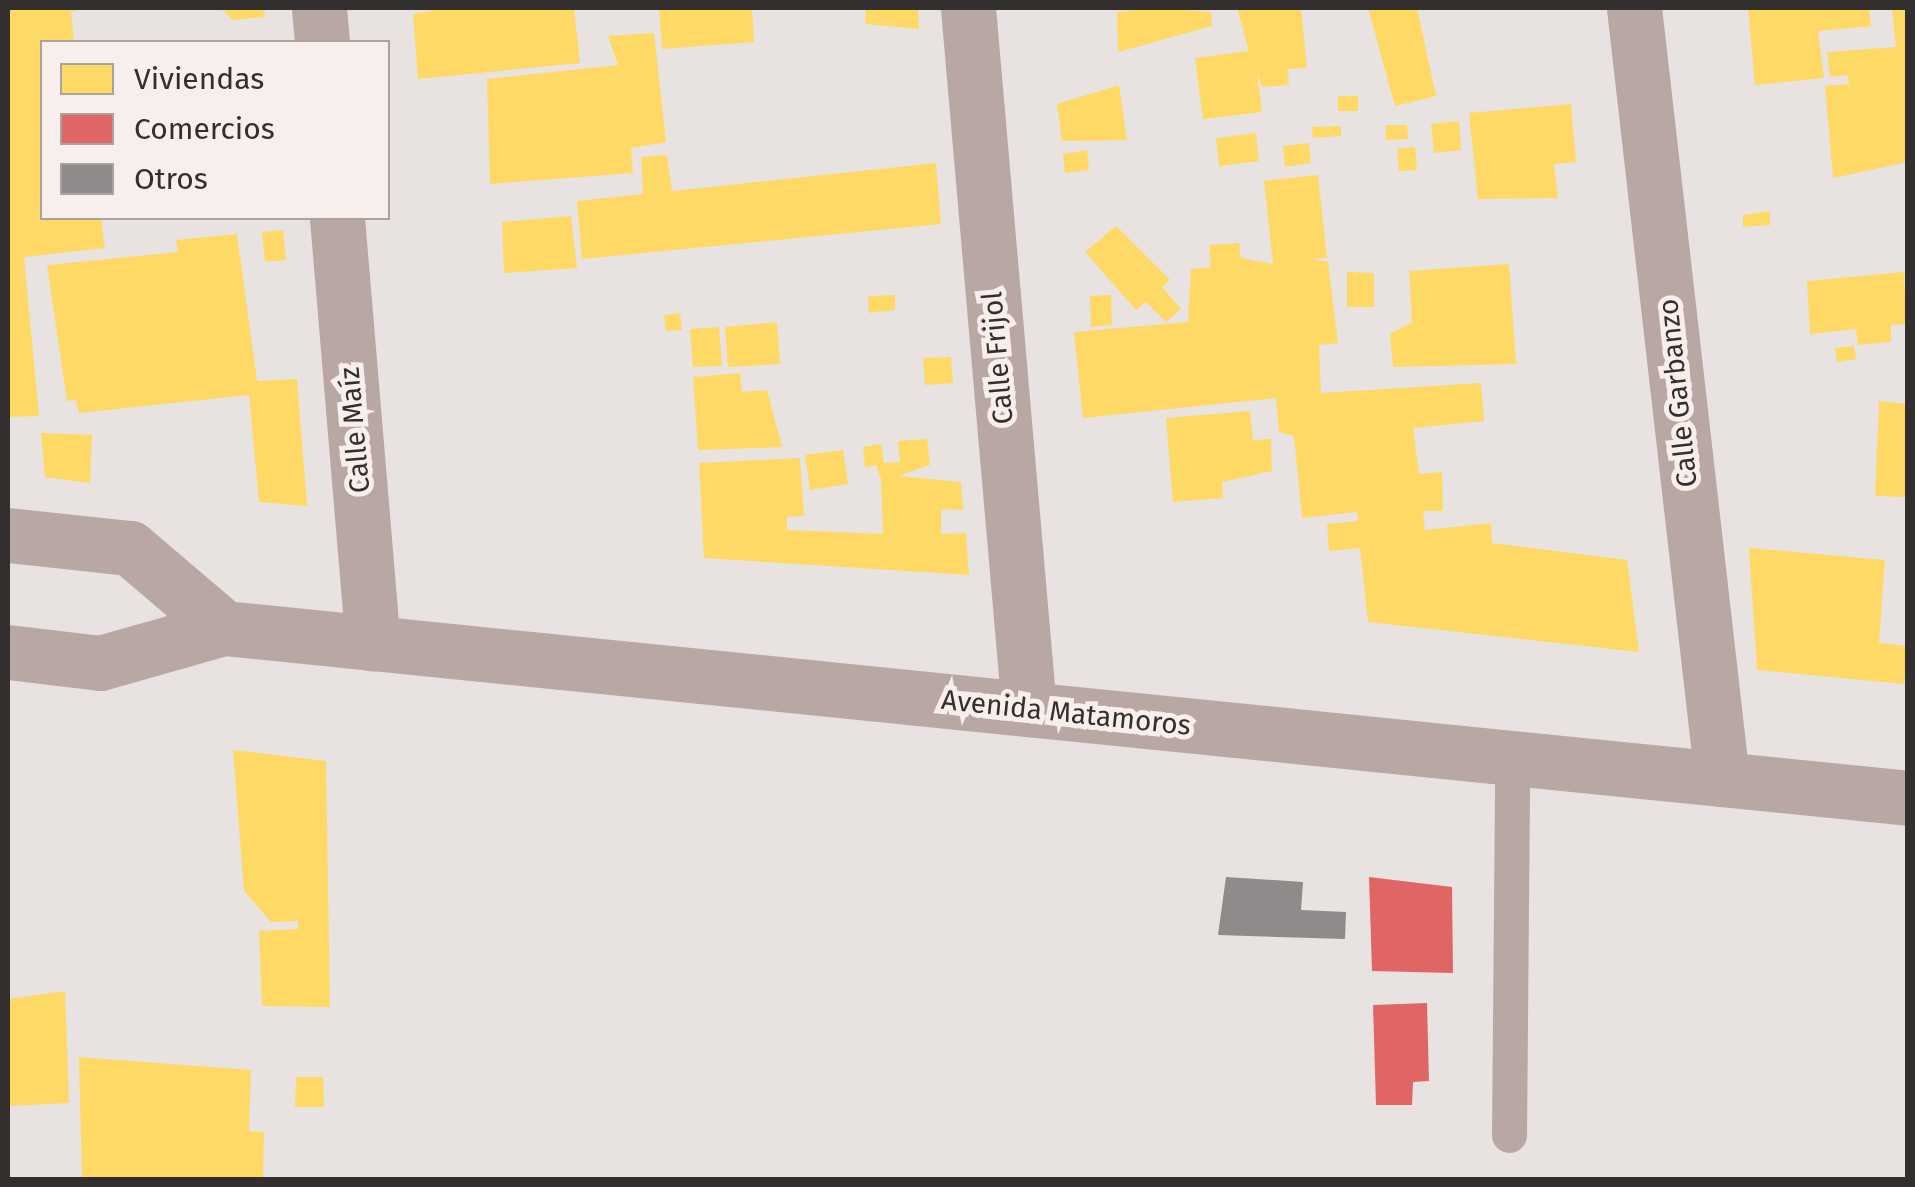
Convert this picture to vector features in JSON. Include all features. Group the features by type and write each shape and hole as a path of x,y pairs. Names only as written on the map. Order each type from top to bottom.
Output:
{"street":[{"path":"319,8 322,40"},
{"name":"Calle Frijol","path":"968,8 1029,710"},
{"name":"Calle Garbanzo","path":"1634,8 1722,780"},
{"name":"Calle Maíz","path":"337,220 373,643"},
{"path":"8,534 130,548 224,628"},
{"name":"Avenida Matamoros","path":"8,652 100,663 224,628 1908,798"}],"lane":[{"path":"1509,1135 1512,758"}],"building: Viviendas":[{"path":"8,8 85,8 71,12 74,40 40,40 40,220 101,220 105,248 24,257 39,416 8,417"},
{"path":"220,8 264,8 265,17 233,20"},
{"path":"445,8 574,8 580,63 418,79 413,14"},
{"path":"659,8 752,8 754,42 662,49"},
{"path":"866,8 918,8 919,29 865,24"},
{"path":"1157,8 1211,12 1212,26 1118,52 1117,12"},
{"path":"1237,8 1301,8 1307,68 1288,69 1289,85 1262,87 1257,72 1262,112 1203,119 1195,58 1249,51"},
{"path":"1368,8 1417,8 1436,96 1395,106"},
{"path":"1748,8 1869,8 1871,26 1818,31 1824,78 1755,85"},
{"path":"1892,8 1908,8 1908,162 1833,178 1825,86 1849,84 1848,75 1830,77 1827,52 1896,47"},
{"path":"654,33 666,142 631,148 633,173 490,184 487,79 618,65 608,36"},
{"path":"1119,85 1127,140 1062,141 1057,104"},
{"path":"1338,96 1358,96 1358,111 1338,111"},
{"path":"1571,104 1576,162 1554,164 1558,198 1478,199 1469,113"},
{"path":"1459,121 1461,150 1434,153 1431,124"},
{"path":"1386,125 1407,125 1408,139 1386,140"},
{"path":"1341,126 1341,136 1313,138 1312,127"},
{"path":"1256,133 1259,161 1219,166 1216,138"},
{"path":"1309,143 1311,163 1285,167 1283,146"},
{"path":"1415,147 1417,170 1399,171 1397,149"},
{"path":"1087,150 1089,170 1065,173 1063,154"},
{"path":"667,155 672,191 936,163 941,224 582,259 577,201 643,194 641,157"},
{"path":"1318,175 1327,258 1312,259 1328,262 1338,343 1319,345 1321,393 1481,383 1484,421 1413,428 1419,474 1442,472 1443,511 1423,511 1425,530 1491,523 1492,543 1627,560 1639,652 1368,622 1360,548 1329,551 1327,524 1358,521 1357,512 1302,518 1294,436 1279,432 1276,398 1083,418 1074,332 1188,322 1191,269 1211,267 1209,245 1239,243 1241,258 1273,264 1264,181"},
{"path":"1770,211 1770,225 1743,227 1743,215"},
{"path":"571,216 577,268 504,273 502,222"},
{"path":"1116,226 1170,280 1162,287 1181,309 1166,322 1146,302 1136,310 1085,252"},
{"path":"283,230 286,260 265,262 262,232"},
{"path":"237,234 257,381 297,379 307,506 259,502 249,395 79,413 76,400 67,401 47,265 178,252 176,240"},
{"path":"1509,264 1516,364 1393,367 1390,334 1412,322 1409,271"},
{"path":"1347,272 1374,273 1374,307 1347,307"},
{"path":"1904,272 1906,324 1891,325 1891,342 1858,345 1856,329 1810,334 1807,281"},
{"path":"895,295 895,310 869,313 868,296"},
{"path":"1111,295 1112,325 1091,327 1090,296"},
{"path":"680,313 682,330 666,331 664,315"},
{"path":"777,322 780,364 728,367 725,327"},
{"path":"719,327 722,366 693,367 690,329"},
{"path":"1854,346 1856,359 1837,362 1835,348"},
{"path":"951,357 953,383 925,385 923,358"},
{"path":"740,373 742,392 767,390 782,447 698,450 693,377"},
{"path":"1879,401 1908,404 1908,497 1875,496"},
{"path":"1250,411 1253,440 1271,439 1272,471 1222,482 1223,498 1173,502 1166,418"},
{"path":"41,433 92,435 90,483 45,477"},
{"path":"927,439 930,465 898,476 961,482 963,510 941,509 941,534 966,533 969,575 704,558 699,463 800,458 804,516 787,517 787,530 883,534 881,479 876,465 865,467 863,447 881,444 884,463 900,462 898,441"},
{"path":"843,450 848,484 810,490 805,455"},
{"path":"1749,548 1885,560 1879,643 1908,646 1904,684 1757,670"},
{"path":"233,750 326,761 330,1007 262,1006 259,931 298,929 298,921 271,922 244,891"},
{"path":"65,991 69,1103 8,1106 8,999"},
{"path":"79,1057 251,1070 249,1131 264,1132 263,1180 82,1180"},
{"path":"296,1077 323,1077 324,1107 295,1107"}],"building: Comercios":[{"path":"1369,877 1452,887 1453,973 1372,971"},
{"path":"1427,1003 1429,1081 1413,1082 1412,1105 1376,1105 1373,1005"}],"building: Otros":[{"path":"1226,877 1303,882 1301,910 1346,912 1345,939 1218,935"}]}
